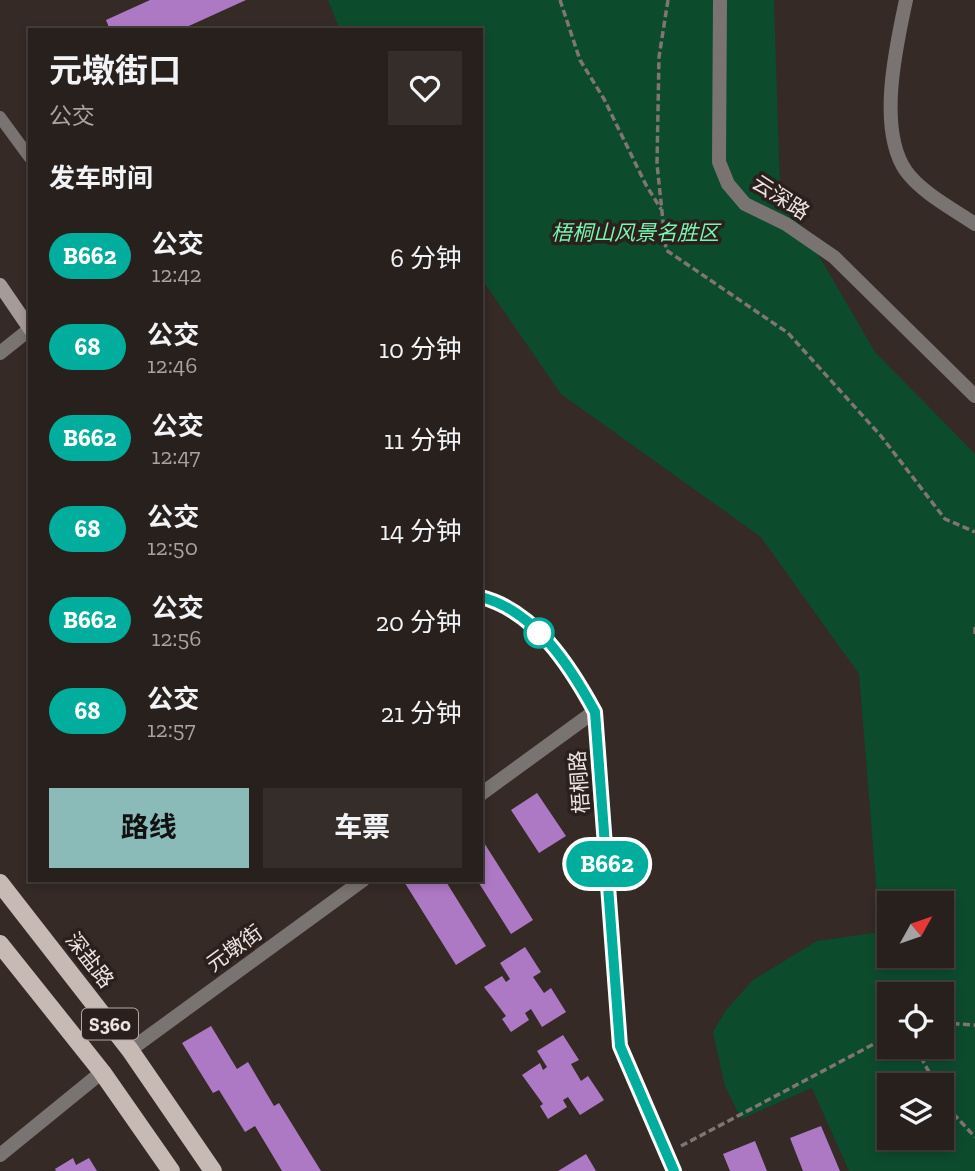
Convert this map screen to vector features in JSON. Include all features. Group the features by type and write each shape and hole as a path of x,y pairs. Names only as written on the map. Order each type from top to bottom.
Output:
{"main road":[{"name":"深盐路","path":"0,883 130,1050 213,1171"},
{"name":"S360","path":"0,944 102,1072 171,1171"}],"street":[{"name":"云深路","path":"720,0 719,162 727,184 745,204 786,224 834,257 975,396"},
{"path":"906,0 892,81 891,119 895,147 906,171 925,189 975,224"},
{"path":"0,285 28,326"},
{"path":"0,353 28,331"},
{"name":"梧桐路","path":"483,598 493,600 520,616 546,639 576,676 595,712 620,1046 674,1171"},
{"path":"483,793 595,712"},
{"name":"元墩街","path":"130,1050 360,882"},
{"path":"0,1155 102,1072"}],"lane":[{"path":"0,117 28,156"}],"path":[{"path":"560,0 580,60 662,211"},
{"path":"668,0 659,57 657,164 666,250 788,333 881,436 946,519 975,532"},
{"path":"975,627 975,636"},
{"path":"954,1024 975,1025"},
{"path":"667,1153 877,1042"},
{"path":"954,1114 975,1137"}],"green space":[{"name":"梧桐山风景名胜区","path":"328,0 774,0 780,189 875,352 975,454 975,1171 849,1171 812,1088 741,1119 725,1086 713,1032 726,1010 753,980 817,941 877,932 877,968 954,968 954,891 877,891 877,895 859,674 761,537 561,394 483,281 483,28 339,28"}],"building":[{"path":"150,0 246,0 184,28 109,28 106,20"},
{"path":"537,793 566,836 539,853 511,810"},
{"path":"483,841 533,920 511,934 478,882 483,882"},
{"path":"404,882 446,882 486,946 456,965"},
{"path":"525,947 541,972 533,977 544,993 551,988 566,1012 542,1027 531,1009 525,1013 529,1020 511,1032 502,1019 506,1016 484,987 502,976 506,982 510,979 500,963"},
{"path":"211,1026 237,1069 248,1062 274,1106 279,1103 321,1171 282,1171 255,1126 245,1132 219,1090 213,1093 182,1043"},
{"path":"563,1035 579,1060 571,1064 581,1081 588,1076 604,1100 580,1115 568,1097 563,1100 567,1107 548,1119 540,1106 543,1104 522,1075 540,1063 543,1070 547,1067 537,1051"},
{"path":"821,1126 840,1171 803,1171 790,1138"},
{"path":"755,1141 767,1171 730,1171 723,1154"},
{"path":"586,1154 596,1171 558,1171"},
{"path":"73,1158 76,1165 89,1158 97,1171 56,1171 55,1169"}],"bus line":[{"name":"B662","path":"483,598 493,600 520,616 546,639 576,676 595,712 620,1046 674,1171"}]}
